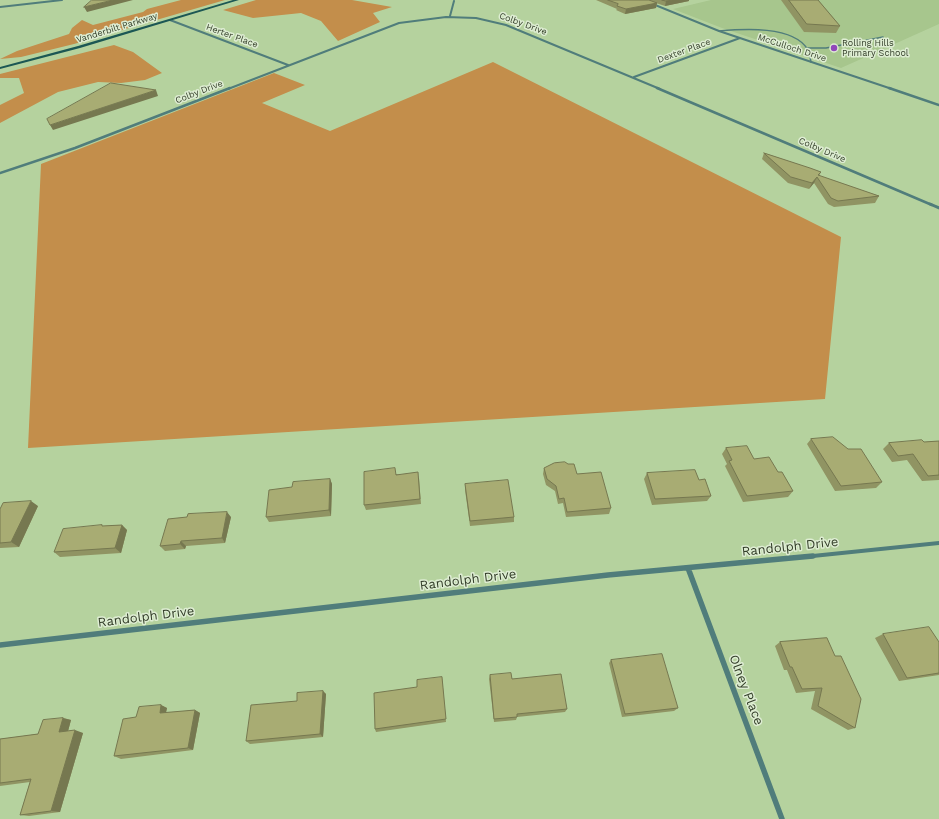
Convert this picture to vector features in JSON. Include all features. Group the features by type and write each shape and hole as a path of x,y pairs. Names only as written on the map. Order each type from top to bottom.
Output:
{"main road":[{"name":"Vanderbilt Parkway","path":"0,68 79,47 238,0"}],"street":[{"path":"0,7 62,0"},
{"name":"McCulloch Drive","path":"643,0 719,31 939,105"},
{"path":"450,16 454,7 454,1"},
{"name":"Colby Drive","path":"0,172 75,148 399,23 422,18 450,16 481,18 506,24 939,208"},
{"name":"Herter Place","path":"170,20 289,65"},
{"name":"Dexter Place","path":"633,78 740,38"},
{"name":"Randolph Drive","path":"0,645 608,575 939,543"},
{"name":"Olney Place","path":"688,568 782,819"}],"lane":[{"path":"719,31 754,29 778,32 802,41 808,48 811,55 811,62"},
{"path":"808,48 826,48 883,37"}],"shaded area":[{"path":"181,0 225,0 74,44 21,57 0,59 17,51 69,34 72,28 82,20 93,25"},
{"path":"256,0 352,0 392,7 373,13 380,22 338,41 321,21 301,13 253,18 223,10"},
{"name":"Rolling Hills Primary School","path":"711,0 939,0 939,24 841,68 722,28 673,9"},
{"path":"114,45 133,52 162,73 145,80 121,83 98,82 58,92 0,123 0,105 24,93 19,78 0,78 0,74"},
{"path":"493,62 841,237 825,399 28,448 41,164 274,73 305,85 262,103 330,131"}],"building":[{"path":"92,0 113,0 84,7"},
{"path":"608,0 649,0 657,3 626,9 617,6 618,4"},
{"path":"789,0 818,0 840,26 807,24"},
{"path":"111,83 156,90 50,125 47,119"},
{"path":"764,153 821,172 818,175 879,196 838,201 831,198 817,177 812,183 791,177"},
{"path":"833,437 848,449 861,449 882,482 841,486 811,439"},
{"path":"922,440 924,442 939,441 939,475 928,476 913,454 898,456 889,443"},
{"path":"747,446 754,459 769,457 778,472 782,472 793,491 747,496 729,461 732,460 726,448"},
{"path":"565,462 568,464 574,464 577,474 601,472 611,508 567,512 564,498 559,499 556,486 547,479 544,468 554,463"},
{"path":"395,468 396,475 418,472 420,499 364,505 364,472"},
{"path":"695,470 699,480 705,479 711,496 655,499 647,473"},
{"path":"330,479 329,510 266,517 269,490 292,487 293,482"},
{"path":"508,480 514,517 470,521 465,484"},
{"path":"31,501 11,542 0,543 0,509 3,503"},
{"path":"227,512 222,538 181,541 180,544 160,546 168,519 187,517 188,514"},
{"path":"102,525 122,525 115,548 54,552 63,529"},
{"path":"929,627 939,642 939,673 907,678 883,634"},
{"path":"827,638 835,656 841,656 861,699 855,728 818,706 822,688 802,689 792,667 790,667 780,642"},
{"path":"662,654 678,708 625,714 611,660"},
{"path":"511,673 512,679 561,674 567,709 517,714 517,717 494,719 490,675"},
{"path":"442,677 446,719 375,729 374,693 417,687 417,680"},
{"path":"323,691 320,734 246,741 251,705 297,701 297,693"},
{"path":"161,705 160,713 195,710 188,748 114,756 123,719 136,717 139,707"},
{"path":"63,718 59,732 75,730 51,811 20,815 31,779 0,783 0,739 38,734 43,720"}],"place":[{"name":"Rolling Hills Primary School","path":"834,48"}]}
